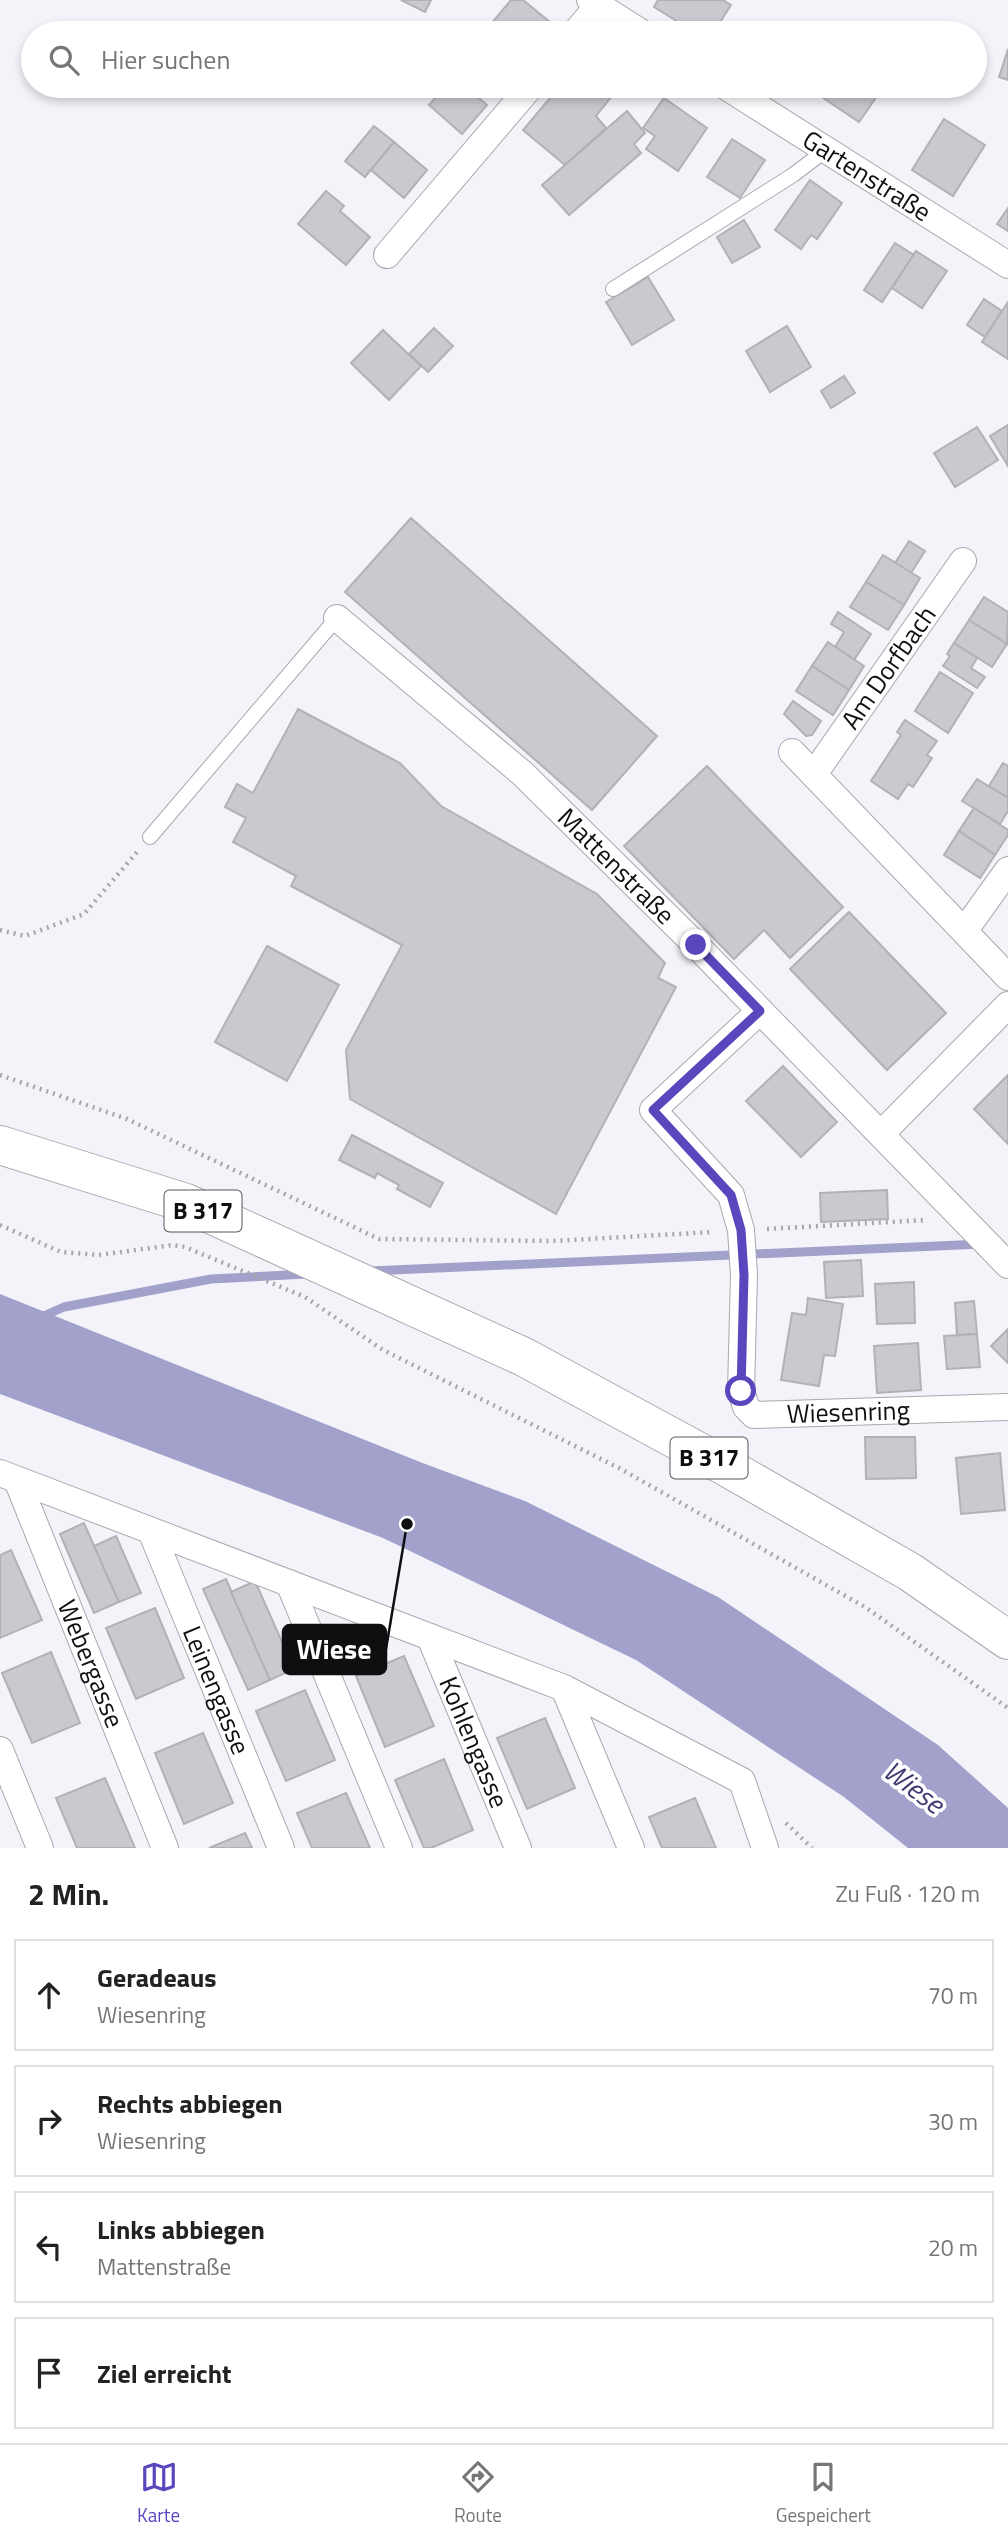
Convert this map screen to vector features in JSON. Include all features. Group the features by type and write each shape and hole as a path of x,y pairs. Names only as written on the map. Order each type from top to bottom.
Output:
{"main road":[{"name":"B 317","path":"0,1145 186,1203 524,1357 723,1465 910,1572 1008,1640"}],"street":[{"path":"583,21 594,3 623,21"},
{"path":"387,255 521,98"},
{"name":"Gartenstraße","path":"744,98 1008,265"},
{"name":"Am Dorfbach","path":"814,774 962,561"},
{"name":"Mattenstraße","path":"337,618 523,774 760,1011 964,1221"},
{"path":"792,752 1008,977"},
{"path":"965,930 1008,870"},
{"path":"881,1134 1008,1005"},
{"name":"Wiesenring","path":"760,1011 653,1110 731,1195 742,1235 744,1275 741,1391 746,1407 754,1415 1008,1407"},
{"path":"964,1221 1008,1265"},
{"path":"8,1476 564,1688 742,1781 765,1848"},
{"name":"Webergasse","path":"8,1476 165,1848"},
{"name":"Leinengasse","path":"151,1531 281,1848"},
{"path":"289,1583 399,1848"},
{"name":"Kohlengasse","path":"430,1637 518,1848"},
{"path":"564,1688 631,1848"},
{"path":"0,1750 40,1848"}],"lane":[{"path":"613,289 793,176 827,150"},
{"path":"150,837 337,618"}],"path":[{"path":"0,930 25,936 83,914 150,837"},
{"path":"0,1075 127,1119 379,1239 553,1241 742,1235 920,1221 964,1221"},
{"path":"0,1225 61,1252 99,1255 173,1245 199,1252 305,1297 383,1350 620,1468 865,1607 1008,1708"}],"water":[{"path":"0,1294 420,1462 525,1501 718,1597 938,1745 1008,1808 1008,1848 908,1848 844,1797 636,1660 383,1538 0,1394"}],"building":[{"path":"401,0 431,0 425,12"},
{"path":"511,0 523,0 549,21 493,21"},
{"path":"658,0 723,0 731,5 721,21 677,21 654,7"},
{"path":"1008,49 1008,80 999,77"},
{"path":"435,98 479,98 487,105 462,134 429,105"},
{"path":"550,98 610,98 596,116 606,128 565,165 523,130"},
{"path":"664,98 707,128 678,171 646,149 655,136 643,128"},
{"path":"823,98 876,98 859,122"},
{"path":"627,111 645,133 634,144 641,153 569,215 542,185"},
{"path":"944,119 985,145 953,196 912,170"},
{"path":"374,126 394,142 365,177 345,161"},
{"path":"732,139 765,160 740,198 707,177"},
{"path":"394,142 427,170 404,198 371,170"},
{"path":"810,180 842,203 817,239 811,235 801,249 775,230"},
{"path":"326,191 344,206 340,211 370,237 346,265 298,224"},
{"path":"1008,208 1008,231 997,224"},
{"path":"744,220 760,247 732,263 717,237"},
{"path":"895,243 914,255 882,302 864,290"},
{"path":"916,251 947,271 922,308 892,288"},
{"path":"648,277 674,320 632,345 606,302"},
{"path":"984,299 1002,311 985,337 967,325"},
{"path":"1008,302 1008,359 982,342"},
{"path":"787,326 811,367 770,392 746,351"},
{"path":"434,328 453,346 428,372 409,354"},
{"path":"383,330 421,366 389,400 351,363"},
{"path":"844,376 855,393 831,408 821,391"},
{"path":"1008,425 1008,466 990,436"},
{"path":"977,427 998,460 955,487 934,453"},
{"path":"411,518 657,736 592,810 345,592"},
{"path":"909,541 925,551 911,573 895,563"},
{"path":"883,555 920,578 904,605 866,582"},
{"path":"866,582 904,605 888,630 850,607"},
{"path":"984,597 1008,612 1007,644 969,620"},
{"path":"838,612 871,634 854,660 835,647 844,632 831,624"},
{"path":"969,620 1007,644 992,667 954,643"},
{"path":"828,642 864,666 849,690 812,666"},
{"path":"954,643 977,658 971,668 985,677 977,688 943,666"},
{"path":"812,666 849,690 833,715 796,691"},
{"path":"940,672 973,693 948,733 915,711"},
{"path":"793,701 821,721 812,735 806,736 784,714"},
{"path":"298,709 400,763 441,806 597,894 665,963 658,978 676,987 556,1214 350,1099 346,1050 402,945 291,886 296,876 233,842 246,818 225,807 237,784 253,793"},
{"path":"905,720 937,741 927,755 932,758 913,787 908,784 898,799 871,781 901,735 897,732"},
{"path":"1003,763 1008,766 1008,798 989,786"},
{"path":"707,766 843,907 790,958 764,930 734,959 624,846"},
{"path":"977,779 1008,798 1008,811 1000,824 962,801"},
{"path":"974,808 1008,830 1008,835 995,855 959,831"},
{"path":"959,831 995,855 980,878 944,855"},
{"path":"849,912 946,1013 887,1070 790,969"},
{"path":"267,946 339,985 287,1081 215,1042"},
{"path":"783,1066 837,1122 801,1157 746,1101"},
{"path":"1008,1075 1008,1144 974,1109"},
{"path":"352,1135 443,1183 430,1207 397,1189 399,1185 377,1173 375,1178 339,1160"},
{"path":"887,1190 888,1219 821,1222 820,1193"},
{"path":"861,1260 863,1296 826,1298 824,1262"},
{"path":"914,1282 915,1323 877,1324 875,1284"},
{"path":"808,1298 843,1304 835,1356 824,1355 819,1386 781,1380 792,1313 806,1315"},
{"path":"974,1301 977,1334 957,1335 955,1303"},
{"path":"1008,1329 1008,1363 991,1346"},
{"path":"977,1334 980,1367 947,1369 944,1336"},
{"path":"918,1343 921,1390 877,1393 874,1346"},
{"path":"865,1437 915,1437 916,1478 866,1479"},
{"path":"1000,1453 1005,1510 961,1514 956,1458"},
{"path":"84,1523 119,1602 94,1613 60,1534"},
{"path":"116,1536 141,1593 119,1602 94,1546"},
{"path":"11,1550 42,1620 0,1638 0,1555"},
{"path":"226,1579 270,1680 248,1690 203,1589"},
{"path":"255,1581 294,1669 270,1680 231,1592"},
{"path":"155,1608 184,1678 136,1699 106,1628"},
{"path":"51,1652 80,1723 32,1743 2,1673"},
{"path":"404,1656 434,1726 385,1747 356,1676"},
{"path":"305,1690 335,1760 286,1781 256,1711"},
{"path":"545,1718 575,1788 527,1809 497,1738"},
{"path":"203,1733 233,1803 184,1824 155,1753"},
{"path":"444,1759 473,1830 431,1848 424,1848 395,1780"},
{"path":"105,1778 135,1848 77,1848 56,1798"},
{"path":"346,1793 370,1848 312,1848 297,1813"},
{"path":"695,1798 716,1848 662,1848 649,1817"},
{"path":"245,1833 252,1848 209,1848"}],"waterway":[{"path":"370,1271 982,1244"},
{"path":"39,1318 64,1307 211,1279 307,1274"}],"place":[{"name":"Wiese","path":"407,1524"}],"route":[{"path":"696,945 760,1011 653,1110 731,1195 741,1230 744,1275 741,1391"}]}
